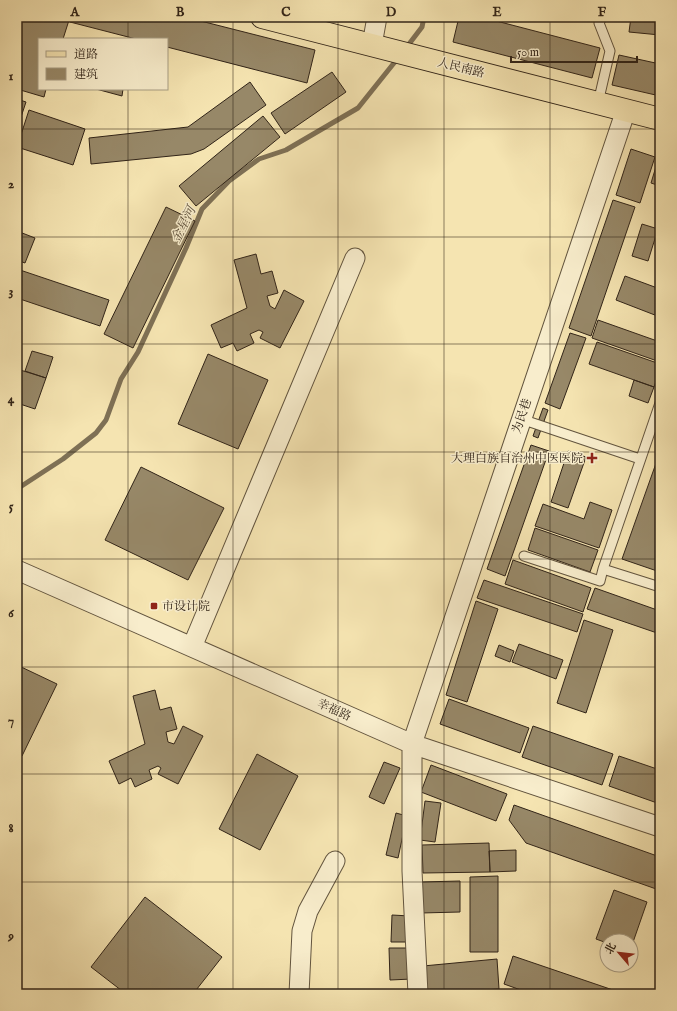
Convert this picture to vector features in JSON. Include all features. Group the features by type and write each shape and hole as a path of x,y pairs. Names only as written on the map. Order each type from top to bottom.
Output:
{"main road":[{"name":"人民南路","path":"267,18 660,119"}],"street":[{"path":"376,17 382,48"},
{"name":"为民巷","path":"418,994 412,871 412,744 626,110"},
{"path":"192,647 355,258"},
{"name":"幸福路","path":"17,570 412,744 660,827"},
{"path":"299,994 302,931 308,911 335,861"}],"lane":[{"path":"598,103 610,51 599,23 602,17"},
{"path":"524,556 600,581 640,459 660,404"},
{"path":"521,419 640,459"},
{"path":"603,569 660,587"}],"building":[{"path":"23,17 70,17 63,38 38,38 38,90 46,90 44,97 17,89 17,36"},
{"path":"71,17 185,17 315,50 307,83 168,47 168,38 132,38 70,22"},
{"path":"459,17 481,17 600,48 592,78 453,42"},
{"path":"631,17 660,17 660,35 629,32"},
{"path":"619,55 660,64 660,96 612,85"},
{"path":"332,72 346,92 285,134 271,113"},
{"path":"250,82 266,105 204,149 191,154 91,164 89,138 188,127"},
{"path":"100,90 123,90 122,96"},
{"path":"17,99 26,102 17,129"},
{"path":"29,110 85,129 73,165 17,147"},
{"path":"263,116 280,137 196,206 179,186"},
{"path":"631,149 655,157 640,203 616,195"},
{"path":"658,160 660,160 660,186 651,183"},
{"path":"613,200 635,207 591,336 569,328"},
{"path":"166,207 195,221 133,348 104,334"},
{"path":"642,224 658,229 648,261 632,256"},
{"path":"17,231 35,238 25,263 17,260"},
{"path":"256,254 261,274 272,271 278,293 267,296 270,306 275,309 284,290 304,301 280,348 260,338 263,332 259,330 250,334 254,343 237,351 233,343 221,348 211,325 247,308 234,260"},
{"path":"17,269 109,300 100,326 17,298"},
{"path":"625,276 660,289 660,317 616,300"},
{"path":"598,320 660,342 660,362 592,338"},
{"path":"570,333 586,338 560,409 545,403"},
{"path":"597,342 660,364 660,369 654,387 589,364"},
{"path":"32,351 53,357 46,378 25,371"},
{"path":"208,354 268,380 238,449 178,424"},
{"path":"17,369 46,378 35,409 17,403"},
{"path":"634,380 654,387 648,403 629,396"},
{"path":"543,408 548,410 538,438 533,436"},
{"path":"531,445 549,451 505,576 487,569"},
{"path":"568,451 586,457 568,508 551,502"},
{"path":"660,452 660,572 622,559"},
{"path":"141,467 224,508 188,580 105,540"},
{"path":"590,502 612,510 599,548 535,526 543,504 584,519"},
{"path":"535,528 598,550 590,572 528,550"},
{"path":"513,560 591,588 583,612 505,584"},
{"path":"484,580 583,614 577,632 477,598"},
{"path":"595,588 660,611 660,634 587,609"},
{"path":"476,601 498,609 467,702 446,695"},
{"path":"584,620 613,630 586,713 557,703"},
{"path":"519,644 563,660 556,679 512,662"},
{"path":"499,645 514,651 510,662 495,656"},
{"path":"17,665 57,684 22,756 17,754"},
{"path":"155,690 160,710 171,707 177,729 166,732 168,742 174,744 183,726 203,736 178,784 158,774 161,768 158,766 149,770 152,779 135,787 131,778 119,784 109,761 145,744 133,696"},
{"path":"449,699 529,728 520,753 440,724"},
{"path":"533,726 613,754 602,785 522,757"},
{"path":"257,754 298,776 260,850 219,829"},
{"path":"619,756 660,770 660,804 609,786"},
{"path":"384,762 400,768 384,804 369,797"},
{"path":"431,765 507,794 496,821 421,792"},
{"path":"425,801 441,803 435,842 420,840"},
{"path":"514,805 660,857 659,890 526,843 509,820"},
{"path":"396,813 407,816 398,858 386,855"},
{"path":"489,843 490,872 423,873 422,845"},
{"path":"516,850 516,871 490,872 489,851"},
{"path":"498,876 498,952 470,952 470,877"},
{"path":"460,881 460,912 421,913 420,882"},
{"path":"614,890 647,902 636,933 599,933 599,940 596,939"},
{"path":"145,897 222,957 193,994 126,994 91,967"},
{"path":"392,915 410,916 410,942 391,942"},
{"path":"389,948 411,948 412,979 390,980"},
{"path":"513,956 613,990 612,994 532,994 504,984"},
{"path":"497,959 499,989 425,994 423,966"}],"waterway":[{"name":"金星河","path":"406,48 422,27 424,17"},
{"name":"金星河","path":"17,489 63,459 96,433 106,420 121,379 138,352 186,248 202,209 229,181 259,159 286,150 358,108 398,58"}],"place":[{"name":"大理白族自治州中医医院","path":"592,458"},
{"name":"市设计院","path":"154,606"}]}
